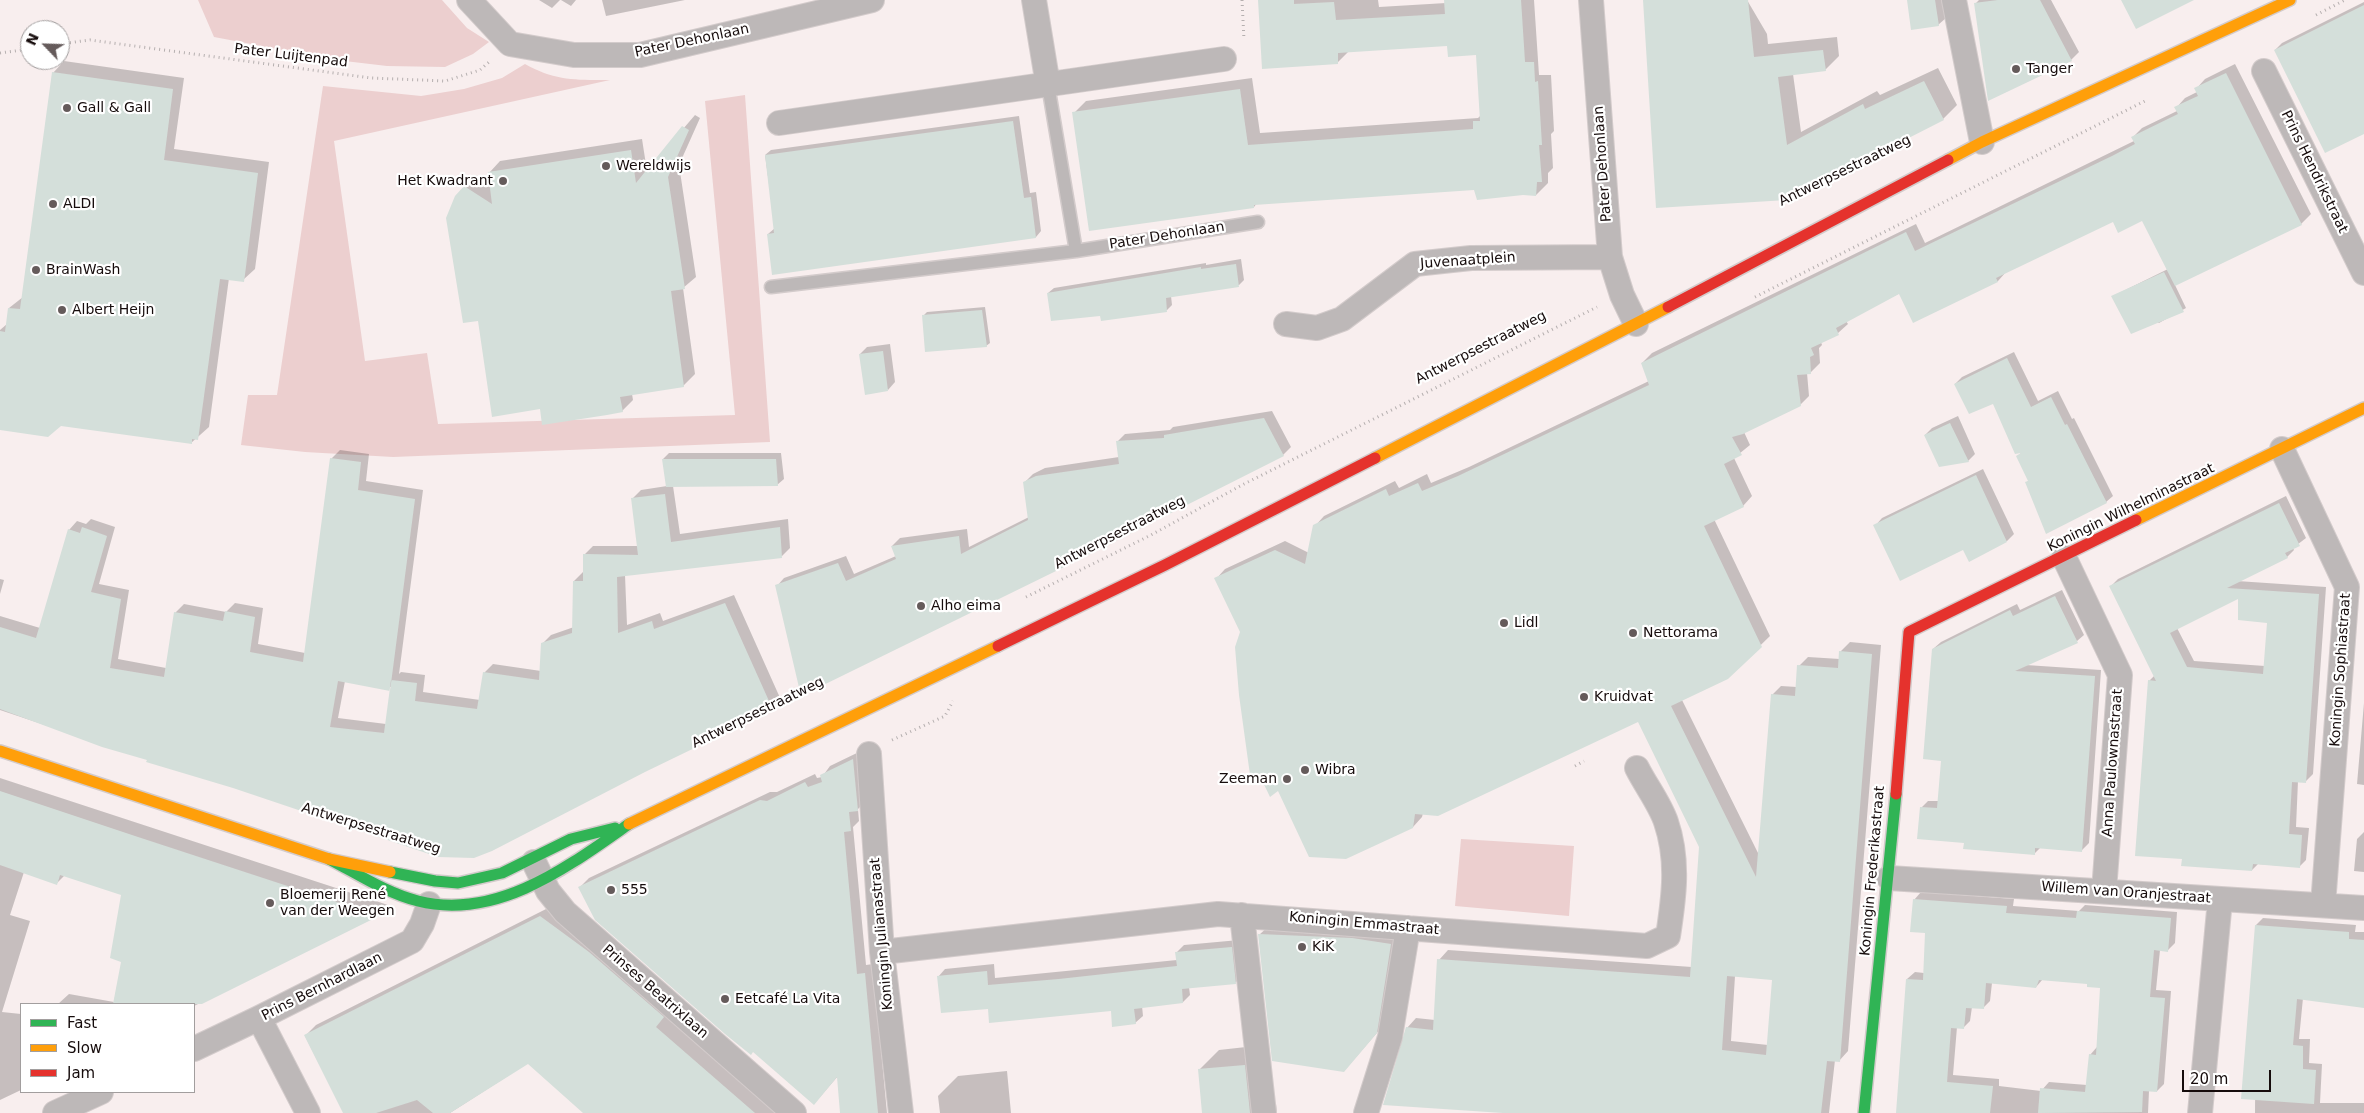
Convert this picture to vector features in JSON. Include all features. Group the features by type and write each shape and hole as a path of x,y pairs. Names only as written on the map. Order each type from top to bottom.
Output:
{"street":[{"path":"469,0 510,44"},
{"name":"Pater Dehonlaan","path":"510,44 574,55 640,55 872,0"},
{"path":"1034,0 1048,85"},
{"name":"Pater Dehonlaan","path":"1591,0 1610,257 1622,295 1636,324"},
{"path":"1954,0 1982,142"},
{"path":"0,751 329,859 458,884 502,873 537,868 584,857 629,824 1165,565 1636,324 1982,142 2290,0"},
{"path":"779,124 1224,59"},
{"name":"Prins Hendrikstraat","path":"2264,71 2364,273"},
{"name":"Juvenaatplein","path":"1286,324 1316,328 1342,319 1415,264 1471,258 1610,257"},
{"name":"Koningin Wilhelminastraat","path":"1910,632 2364,408"},
{"name":"Koningin Sophiastraat","path":"2282,449 2347,587 2323,905"},
{"name":"Anna Paulownastraat","path":"2064,557 2120,675 2104,891"},
{"name":"Koningin Frederikastraat","path":"1864,1113 1889,878 1910,632"},
{"name":"Koningin Julianastraat","path":"869,754 882,952 901,1113"},
{"name":"Koningin Emmastraat","path":"882,952 1218,914 1647,946 1668,936 1674,897 1674,852 1666,821 1637,768"},
{"path":"329,859 401,896 429,904 461,907 486,903 510,895 537,868 571,839 629,824"},
{"name":"Prinses Beatrixlaan","path":"537,868 548,891 565,912 794,1113"},
{"name":"Willem van Oranjestraat","path":"1889,878 2364,908"},
{"path":"2200,1113 2220,900"},
{"name":"Prins Bernhardlaan","path":"195,1049 412,941 422,924 429,904"},
{"path":"1242,915 1264,1113"},
{"path":"1366,1113 1390,1037 1408,928"},
{"path":"259,1018 308,1113"},
{"path":"55,1113 99,1093"}],"lane":[{"path":"1048,85 1076,251"},
{"name":"Pater Dehonlaan","path":"771,287 1076,251 1258,222"}],"path":[{"name":"Pater Luijtenpad","path":"70,43 90,40 371,78 445,81 480,70 510,44"},
{"path":"0,53 20,50"},
{"name":"Antwerpsestraatweg","path":"1025,598 1151,535 1242,485 1454,380 1548,330 1622,295"},
{"path":"1574,766 1584,761"}],"shaded area":[{"path":"198,0 442,0 467,28 489,42 473,54 445,67 387,66 336,60 214,37"},
{"path":"525,64 556,77 610,80 334,141 365,361 427,353 438,424 735,415 705,101 745,95 770,442 393,457 305,452 241,445 248,395 277,395 323,86 421,96 464,89 502,78"},
{"path":"1461,839 1574,846 1569,916 1455,906"}],"building":[{"path":"1258,0 1294,0 1294,4 1334,2 1336,20 1445,14 1444,0 1521,0 1525,62 1534,62 1535,82 1538,81 1542,145 1539,145 1542,182 1537,182 1536,196 1523,195 1477,200 1474,190 1254,205 1254,208 1089,231 1072,112 1240,89 1248,145 1473,129 1473,121 1480,121 1476,55 1448,57 1447,46 1338,53 1338,64 1262,69"},
{"path":"1643,0 1748,0 1754,57 1823,50 1826,71 1778,77 1787,145 1863,104 1865,109 1924,81 1944,120 1787,200 1656,208"},
{"path":"1907,0 1935,0 1939,26 1911,30"},
{"path":"1998,0 2040,0 2072,61 1988,101 1974,3"},
{"path":"2121,0 2194,0 2136,29"},
{"path":"2364,5 2364,134 2325,153 2274,50"},
{"path":"52,72 173,89 164,160 258,173 244,282 220,279 198,440 192,439 192,444 61,426 48,437 0,430 0,331 5,332 8,308 20,309"},
{"path":"2226,73 2302,225 2175,286 2142,221 2118,233 2113,222 1996,278 1998,282 1913,323 1899,294 1836,328 1839,335 1811,348 1814,355 1810,357 1811,374 1797,375 1801,406 1743,434 1732,437 1742,455 1724,464 1744,507 1704,526 1762,647 1728,679 1671,706 1756,877 1771,694 1795,696 1797,665 1838,668 1839,651 1872,654 1840,1062 1827,1061 1821,1113 1503,1113 1383,1105 1406,1027 1433,1030 1437,959 1690,977 1699,847 1638,722 1438,816 1415,814 1413,828 1346,859 1309,857 1278,791 1270,797 1259,774 1250,775 1239,695 1235,647 1240,632 1214,578 1275,550 1305,564 1313,525 1386,489 1389,496 1418,483 1422,491 1458,476 1649,385 1641,363 1906,232 1915,251 2112,156 2135,144 2131,137 2178,114 2174,107 2198,96 2194,88","holes":["1727,976 1772,980 1766,1055 1722,1050"]},
{"path":"1013,121 1024,198 1031,197 1036,238 772,275 767,234 774,233 765,155"},
{"path":"682,126 689,130 668,177 685,289 671,291 684,387 620,397 623,412 607,415 542,425 540,409 492,417 478,321 463,323 446,218 455,196 464,186 492,204 488,172 631,150 636,183"},
{"path":"1236,264 1239,287 1166,298 1167,312 1101,321 1100,316 1051,321 1047,293 1201,267 1201,269"},
{"path":"2164,272 2184,312 2131,334 2111,296"},
{"path":"982,310 987,347 925,352 922,315"},
{"path":"883,351 888,391 865,395 859,354"},
{"path":"2007,358 2031,407 2051,397 2065,425 2067,424 2107,503 2046,534 2025,482 2028,481 2016,456 2021,453 2015,454 1993,404 1969,414 1954,384"},
{"path":"1264,418 1284,456 1054,572 801,696 775,585 838,563 846,581 896,559 891,546 959,536 961,554 1028,520 1023,482 1036,476 1119,464 1116,441 1164,438 1164,435"},
{"path":"1950,423 1969,462 1939,467 1924,435"},
{"path":"330,458 361,462 358,490 415,499 391,680 417,683 415,701 477,709 483,672 539,680 541,643 572,633 573,581 583,581 583,554 638,555 631,498 665,494 671,542 780,527 782,558 617,577 618,633 652,621 654,629 725,603 773,710 645,772 492,851 474,858 438,857 233,788 146,762 147,760 102,747 0,709 0,627 36,638 68,529 80,533 82,527 107,536 91,592 121,599 110,668 164,677 174,612 223,621 225,611 255,617 250,652 303,662","holes":["338,681 390,691 384,733 330,727"]},
{"path":"662,459 776,459 778,486 666,487"},
{"path":"1976,475 2007,542 1969,562 1963,550 1900,581 1873,525"},
{"path":"2279,503 2300,546 2285,553 2288,558 2227,588 2319,594 2306,783 2292,782 2289,834 2302,835 2300,868 2253,864 2252,871 2181,866 2182,859 2135,856 2148,680 2156,681 2109,586","holes":["2238,599 2238,620 2267,623 2263,674 2187,667 2170,633"]},
{"path":"2055,596 2078,643 2015,671 2095,676 2082,852 2035,848 2035,855 1963,849 1964,843 1917,839 1920,807 1937,808 1941,761 1923,759 1932,649 2010,610 2013,616"},
{"path":"853,759 858,811 849,812 851,831 844,832 857,974 865,973 878,1113 840,1113 837,1077 814,1105 753,1052 751,1055 725,1034 595,920 578,887 760,800 767,801 805,782 808,787 822,782 820,775"},
{"path":"0,791 379,916 202,1004 113,1003 121,962 110,958 121,895 60,875 57,885 0,865"},
{"path":"1913,899 2007,906 2006,913 2076,918 2077,911 2171,918 2168,952 2154,950 2150,997 2165,998 2157,1092 2143,1091 2142,1112 2038,1113 2040,1088 2085,1092 2089,1054 2096,1055 2100,988 2087,987 2087,984 2039,980 2036,988 1986,983 1984,1009 1966,1008 1964,1029 1951,1028 1947,1082 1993,1086 1990,1113 1896,1113 1906,979 1923,980 1925,933 1910,932"},
{"path":"540,916 589,952 664,1017 656,1027 755,1113 583,1113 528,1064 450,1113 433,1113 417,1100 376,1113 343,1113 304,1035"},
{"path":"2255,925 2349,932 2349,939 2364,940 2364,1008 2297,999 2293,1045 2303,1046 2303,1069 2316,1070 2314,1104 2241,1099"},
{"path":"1258,934 1352,938 1391,944 1377,1033 1344,1072 1272,1061"},
{"path":"1232,947 1236,984 1182,989 1183,1003 1134,1009 1136,1024 1112,1027 1111,1011 989,1023 988,1009 941,1013 937,976 987,971 988,985 1059,979 1177,966 1175,952"},
{"path":"1245,1065 1250,1113 1202,1113 1198,1069"}],"traffic: fast":[{"path":"1864,1113 1896,794"},
{"path":"329,859 406,898 447,905 476,903 504,896 531,886 582,857 629,824"},
{"path":"390,872 435,881 458,883 502,873 571,839 615,828"}],"traffic: slow":[{"path":"1948,160 1982,142 2290,0"},
{"path":"1375,458 1668,307"},
{"path":"2136,520 2364,408"},
{"path":"629,824 998,646"},
{"path":"0,751 329,859 390,872"}],"traffic: jam":[{"path":"1668,307 1948,160"},
{"path":"998,646 1165,565 1375,458"},
{"path":"1896,794 1909,632 2136,520"}],"place":[{"name":"Tanger","path":"2016,69"},
{"name":"Gall & Gall","path":"67,108"},
{"name":"Wereldwijs","path":"606,166"},
{"name":"Het Kwadrant","path":"503,181"},
{"name":"ALDI","path":"53,204"},
{"name":"BrainWash","path":"36,270"},
{"name":"Albert Heijn","path":"62,310"},
{"name":"Alho eima","path":"921,606"},
{"name":"Lidl","path":"1504,623"},
{"name":"Nettorama","path":"1633,633"},
{"name":"Kruidvat","path":"1584,697"},
{"name":"Wibra","path":"1305,770"},
{"name":"Zeeman","path":"1287,779"},
{"name":"555","path":"611,890"},
{"name":"Bloemerij René van der Weegen","path":"270,903"},
{"name":"KiK","path":"1302,947"},
{"name":"Eetcafé La Vita","path":"725,999"}]}
